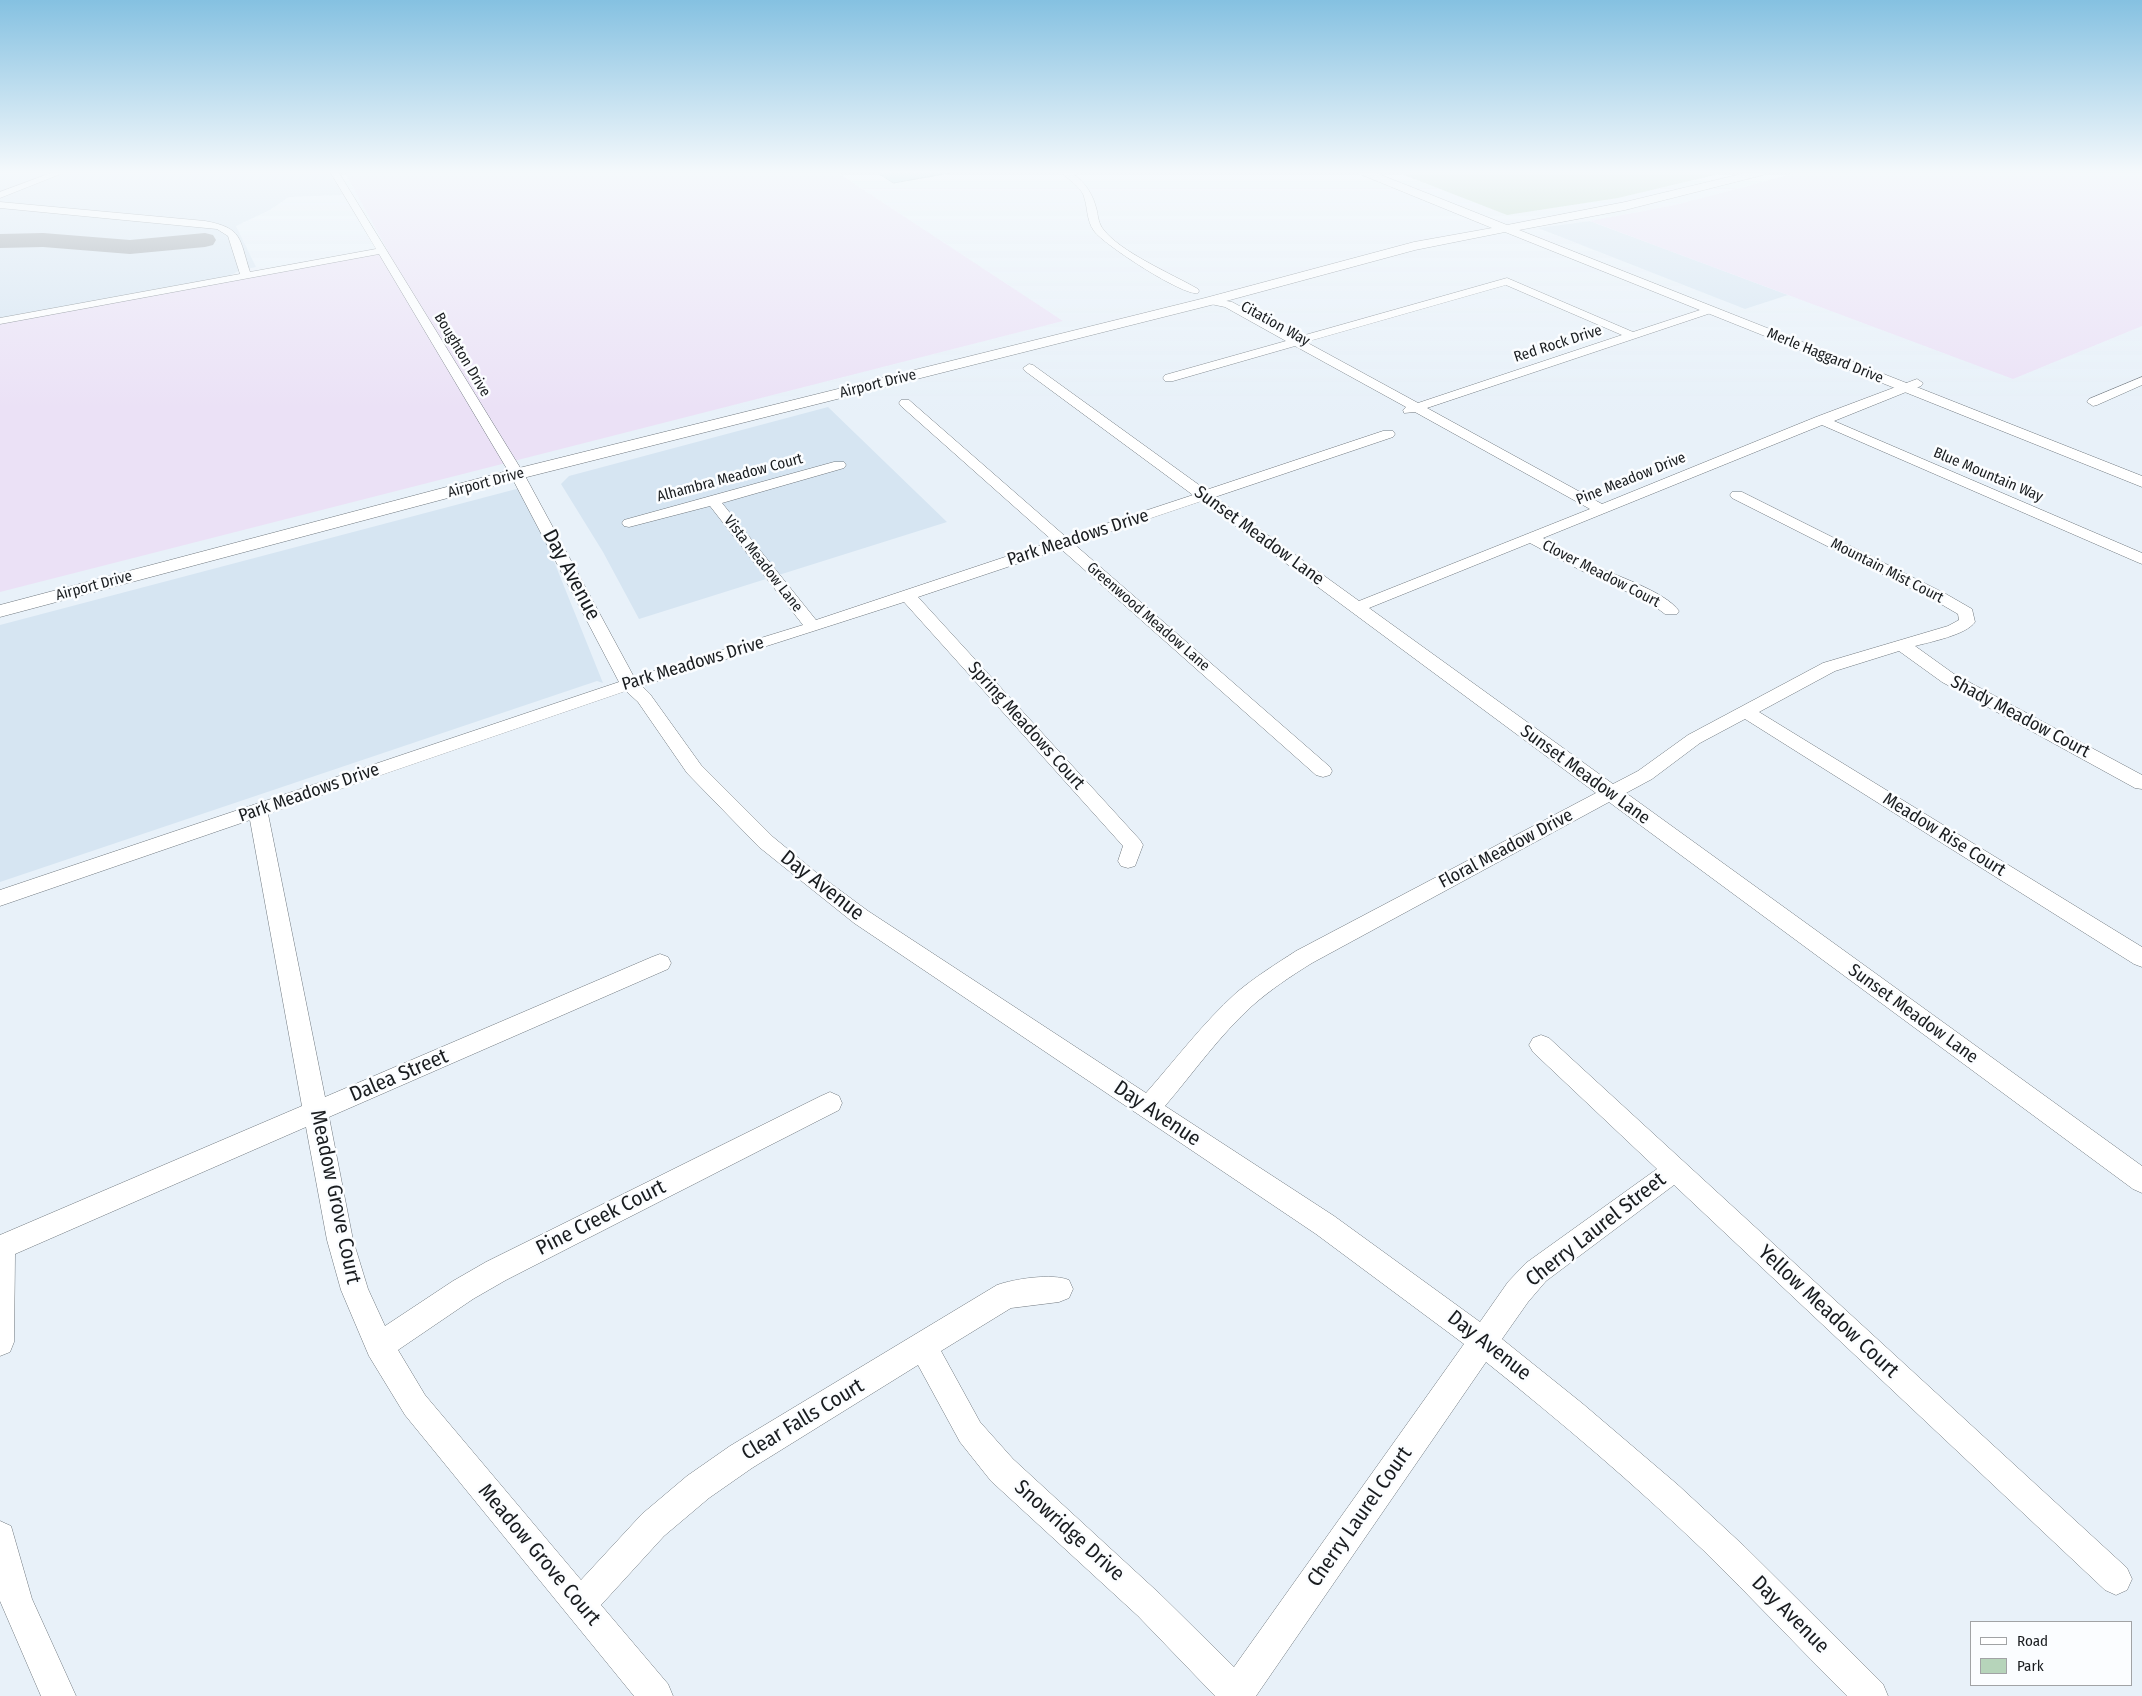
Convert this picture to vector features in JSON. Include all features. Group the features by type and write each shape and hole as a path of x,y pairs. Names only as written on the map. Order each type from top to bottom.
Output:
{"main road":[{"name":"Airport Drive","path":"1230,282 1281,269 1364,252"},
{"name":"Airport Drive","path":"0,611 517,474 1210,301 1391,252"},
{"name":"Merle Haggard Drive","path":"1566,252 1710,310 2142,471"},
{"name":"Merle Haggard Drive","path":"1583,252 1911,385 2142,482"},
{"path":"1210,301 1217,291 1275,276 1281,269"},
{"path":"1109,326 1128,315 1188,299 1198,290"},
{"name":"Airport Drive","path":"973,360 1038,338 1198,290"}],"street":[{"path":"238,252 246,276"},
{"path":"0,321 380,252"},
{"name":"Boughton Drive","path":"381,252 517,474"},
{"path":"1129,252 1198,290"},
{"path":"1169,378 1507,281 1633,336"},
{"name":"Citation Way","path":"1210,301 1228,304 1601,509"},
{"name":"Citation Way","path":"1210,301 1214,308 1501,469"},
{"name":"Red Rock Drive","path":"1400,413 1710,310"},
{"name":"Sunset Meadow Lane","path":"1029,368 2142,1181"},
{"path":"2093,402 2141,382"},
{"name":"Pine Meadow Drive","path":"1357,607 1911,385"},
{"name":"Greenwood Meadow Lane","path":"905,403 1323,771"},
{"name":"Blue Mountain Way","path":"1821,420 2142,559"},
{"name":"Park Meadows Drive","path":"0,898 629,684 813,627 1388,434"},
{"name":"Alhambra Meadow Court","path":"629,522 713,501 839,465"},
{"name":"Day Avenue","path":"517,474 629,684 644,698 667,733 694,768 766,842 811,880 861,917 1357,1248 1484,1340 1588,1427 1693,1520 1871,1696"},
{"name":"Mountain Mist Court","path":"1738,495 1966,612 1967,622 1954,630 1902,645"},
{"name":"Vista Meadow Lane","path":"713,501 813,627"},
{"path":"1568,506 1584,516"},
{"name":"Clover Meadow Court","path":"1530,537 1585,567 1655,599 1670,611"},
{"name":"Spring Meadows Court","path":"907,595 1133,845 1128,861"},
{"name":"Floral Meadow Drive","path":"1148,1108 1223,1021 1267,981 1304,957 1645,775 1694,739 1745,711 1835,665 1902,645"},
{"name":"Shady Meadow Court","path":"1902,645 1948,678 2142,782"},
{"name":"Meadow Rise Court","path":"1745,711 2142,958"},
{"name":"Meadow Grove Court","path":"258,811 340,1240 354,1290 379,1346 415,1405 656,1696"},
{"name":"Dalea Street","path":"1,1248 660,963"},
{"name":"Yellow Meadow Court","path":"1541,1045 2116,1579"},
{"name":"Pine Creek Court","path":"379,1346 463,1290 496,1271 830,1103"},
{"name":"Cherry Laurel Street","path":"1484,1340 1518,1292 1536,1272 1675,1170"},
{"path":"0,1342 1,1248"},
{"name":"Clear Falls Court","path":"580,1604 653,1526 698,1487 741,1457 1006,1295 1059,1289"},
{"name":"Cherry Laurel Court","path":"1238,1695 1484,1340"},
{"name":"Snowridge Drive","path":"922,1348 970,1432 1002,1470 1149,1604 1238,1695"},
{"path":"0,1537 2,1555 15,1600 59,1696"}],"shaded area":[{"path":"0,252 249,252 256,267 238,271 228,277 0,318"},
{"path":"382,252 958,252 1063,321 0,592 0,323"},
{"path":"1600,252 1673,252 1788,295 1745,309"},
{"path":"1673,252 2142,252 2142,326 2013,379"},
{"path":"828,407 947,522 639,619 603,552 561,484 569,476"},
{"path":"524,487 603,683 597,681 0,882 0,625"}]}
